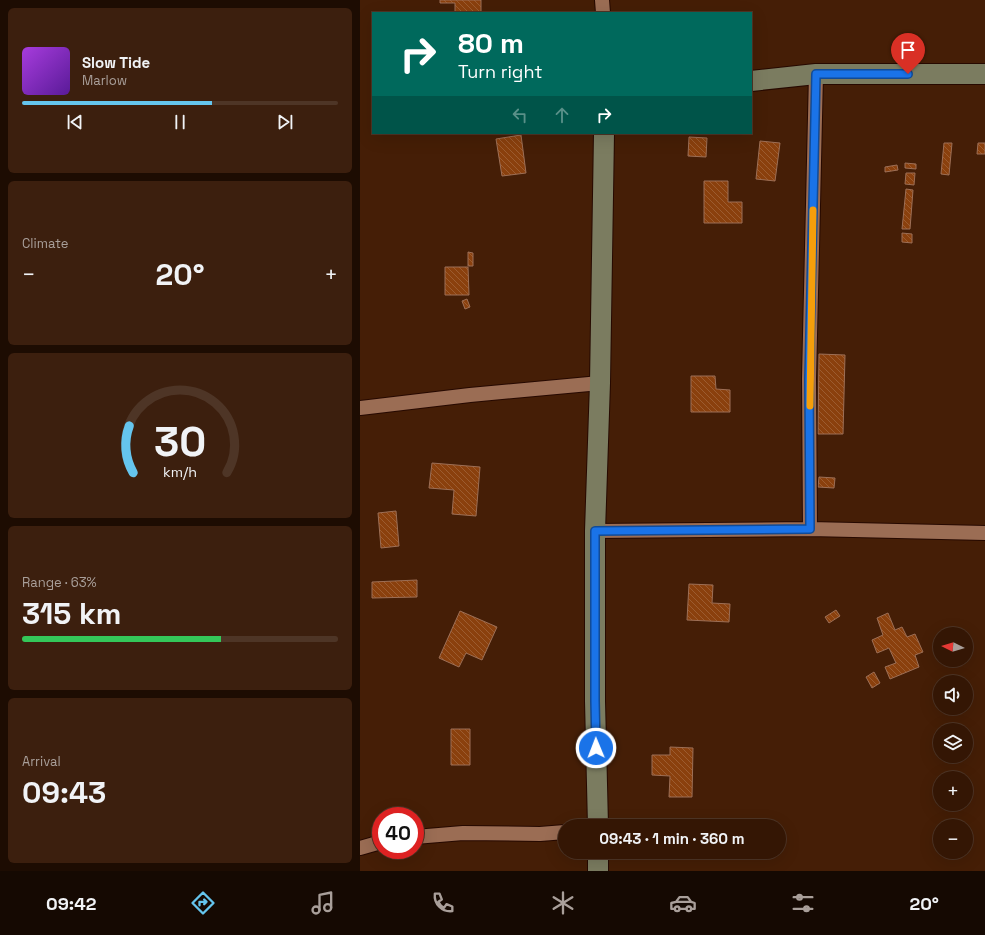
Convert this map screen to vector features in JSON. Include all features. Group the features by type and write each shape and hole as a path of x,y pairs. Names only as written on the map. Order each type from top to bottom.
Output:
{"street":[{"path":"602,0 603,12"},
{"path":"810,529 809,379 816,74"},
{"path":"752,81 816,74 985,74"},
{"path":"598,819 595,701 595,531 600,383 604,134"},
{"path":"360,408 470,395 600,383"},
{"path":"595,531 810,529 985,533"},
{"path":"424,836 463,833 540,834 558,833"},
{"path":"360,848 372,845"},
{"path":"598,859 598,871"}],"building":[{"path":"440,0 481,0 481,12 455,12 455,3 440,3"},
{"path":"521,135 526,173 502,176 496,139"},
{"path":"689,137 707,138 706,157 688,156"},
{"path":"760,141 780,143 775,181 756,179"},
{"path":"944,143 952,143 949,175 941,174"},
{"path":"978,143 985,143 985,154 977,154"},
{"path":"905,163 916,164 916,169 905,168"},
{"path":"897,165 898,170 885,172 885,167"},
{"path":"906,173 915,173 914,185 905,184"},
{"path":"704,181 728,181 728,202 742,202 742,223 704,223"},
{"path":"906,189 913,190 910,229 902,229"},
{"path":"902,233 912,234 912,243 902,242"},
{"path":"468,252 473,253 473,266 468,266"},
{"path":"445,267 468,267 469,295 445,295"},
{"path":"467,299 470,307 465,309 462,301"},
{"path":"819,354 845,355 843,434 818,434"},
{"path":"691,376 715,376 716,389 730,390 730,412 691,412"},
{"path":"432,463 480,467 476,516 452,514 454,490 429,488"},
{"path":"819,477 835,478 834,488 818,487"},
{"path":"396,511 399,546 381,548 378,513"},
{"path":"417,580 417,597 372,598 372,582"},
{"path":"689,584 713,585 712,603 730,604 729,622 687,620"},
{"path":"836,610 840,616 829,623 825,617"},
{"path":"460,611 497,627 482,660 466,653 459,667 439,658"},
{"path":"888,613 895,630 902,627 907,637 915,634 923,652 915,655 919,667 890,679 885,667 896,663 889,648 877,653 872,640 883,635 877,618"},
{"path":"874,672 880,683 872,688 866,677"},
{"path":"451,729 470,729 470,765 451,765"},
{"path":"670,747 693,748 692,797 669,797 670,776 652,775 652,755 670,755"}],"slow traffic":[{"path":"810,406 809,379 813,210"}],"route":[{"path":"596,748 595,531 810,529 809,379 816,74 908,74"}]}
